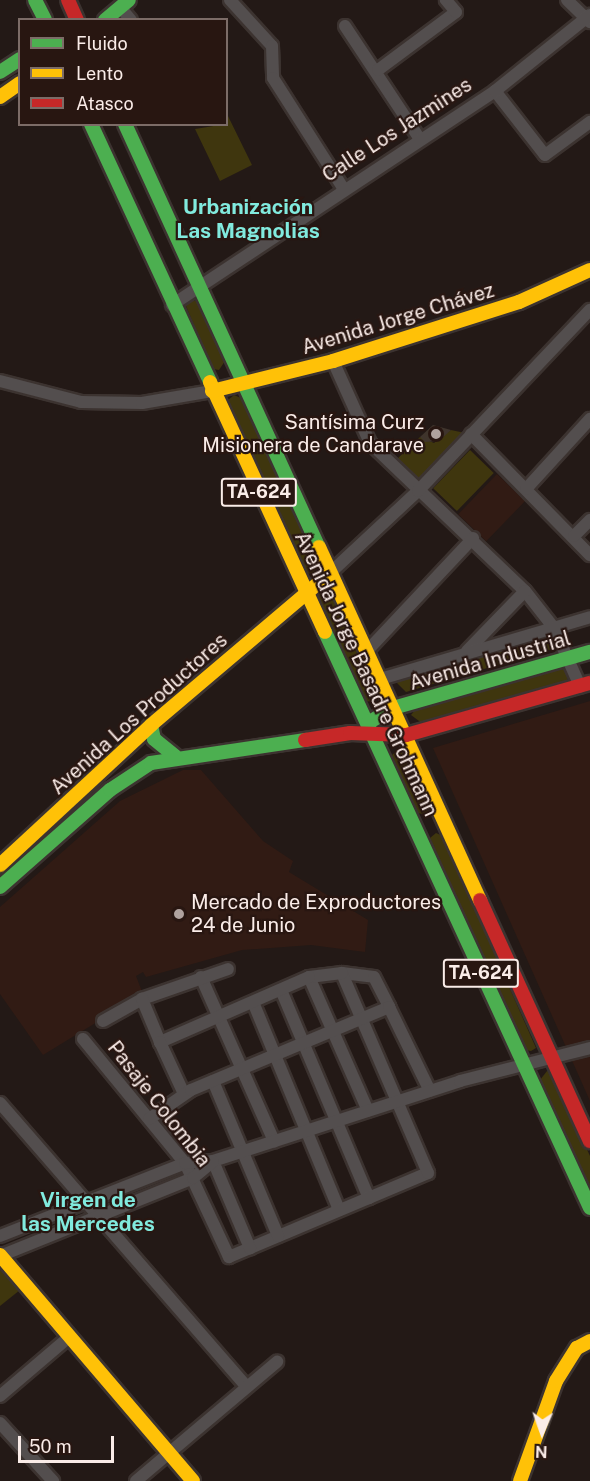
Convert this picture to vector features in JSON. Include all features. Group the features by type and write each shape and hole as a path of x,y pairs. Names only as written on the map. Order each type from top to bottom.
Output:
{"main road":[{"path":"35,0 44,18"},
{"path":"68,0 76,18"},
{"path":"108,18 125,4"},
{"path":"0,72 18,60"},
{"path":"0,97 18,84"},
{"name":"Avenida Jorge Basadre Grohmann","path":"92,126 172,305 418,831 523,1067 590,1208"},
{"name":"Avenida Jorge Basadre Grohmann","path":"126,126 241,385 406,735 442,821 590,1141"},
{"name":"Avenida Jorge Chávez","path":"212,391 333,361 519,302 589,271"},
{"name":"Avenida Los Productores","path":"0,865 151,725 330,573"},
{"name":"Avenida Industrial","path":"368,723 393,708 590,652"},
{"path":"374,737 406,735 585,684"},
{"path":"151,725 163,749 175,756"},
{"name":"Avenida Los Productores","path":"0,887 128,776 175,756 350,733 374,737"},
{"path":"418,831 442,821"},
{"path":"0,1255 68,1338 193,1481"},
{"path":"522,1475 556,1381 578,1348 590,1341"}],"street":[{"path":"230,0 272,46 273,78 343,188"},
{"path":"378,70 456,12 446,0"},
{"path":"567,0 589,18"},
{"name":"Calle Los Jazmines","path":"172,305 197,285 343,188 495,91 589,18"},
{"path":"345,26 378,70 419,138"},
{"path":"495,91 545,155 590,122"},
{"path":"330,573 418,491 590,310"},
{"path":"333,361 370,443 525,591 554,628 585,684"},
{"path":"0,381 81,402 142,403 212,391"},
{"path":"526,489 590,419"},
{"path":"471,434 574,536 590,555"},
{"path":"574,536 590,520"},
{"path":"367,651 472,538"},
{"path":"467,651 525,591"},
{"path":"380,679 467,651 590,617"},
{"name":"Pasaje Colombia","path":"103,1022 142,999 228,969"},
{"path":"160,1042 309,977 342,973 374,977 430,1091"},
{"path":"213,1161 250,1248 428,1173 364,1017 342,973"},
{"path":"201,977 221,1016 274,1142"},
{"path":"309,977 368,1112"},
{"path":"281,990 369,1198"},
{"path":"142,999 184,1094"},
{"path":"253,1002 304,1132 339,1210"},
{"path":"149,1119 184,1094 389,1007"},
{"name":"Pasaje Colombia","path":"83,1039 185,1163 223,1250 233,1257 250,1248"},
{"path":"0,1236 185,1163 213,1161 430,1091 590,1048"},
{"path":"213,1081 278,1236"},
{"path":"0,1102 101,1215 247,1387"},
{"path":"0,1255 193,1178 213,1161"},
{"path":"0,1396 68,1338"},
{"path":"136,1481 277,1362"},
{"path":"0,1423 53,1481"}],"shaded area":[{"path":"228,116 252,165 220,181 195,129 228,126"},
{"path":"191,299 198,302 225,361 219,370 213,369 185,304"},
{"path":"234,395 241,398 318,566 312,574 306,573 228,400"},
{"path":"451,430 465,433 419,481 396,460 420,437 434,443"},
{"path":"470,450 494,473 457,511 433,488"},
{"path":"497,474 525,501 486,541 458,514"},
{"path":"323,589 330,593 377,699 372,702 366,701 317,594"},
{"path":"544,635 550,636 552,649 406,692 397,683 400,677"},
{"path":"563,667 569,669 567,682 423,724 411,715 415,710"},
{"path":"590,701 590,1101 433,748"},
{"path":"398,750 405,754 429,811 423,814 417,813 392,755"},
{"name":"Mercado de Exproductores 24 de Junio","path":"183,770 201,770 263,841 293,861 289,872 368,920 365,952 311,945 242,950 146,977 143,972 136,976 143,994 43,1055 0,994 0,907 120,801"},
{"path":"436,833 443,836 536,1048 531,1051 525,1050 430,838"},
{"path":"547,1071 552,1072 590,1156 590,1188 540,1080"},
{"path":"0,1270 20,1290 0,1306"}],"building":[{"name":"Santísima Curz Misionera de Candarave","path":"433,425 451,430 439,441 425,442 420,437"}],"traffic: fast":[{"path":"35,0 44,18"},
{"path":"107,18 129,0"},
{"path":"0,72 18,60"},
{"path":"92,126 210,382"},
{"path":"126,126 319,547"},
{"path":"325,632 590,1208"},
{"path":"368,723 393,708 590,652"},
{"path":"151,725 154,739 175,756"},
{"path":"0,887 110,790 151,763 305,740"}],"traffic: slow":[{"path":"0,97 18,84"},
{"path":"212,391 333,361 519,302 590,270"},
{"path":"210,382 325,632"},
{"path":"319,547 480,900"},
{"path":"0,865 151,725 330,573"},
{"path":"0,1255 193,1481"},
{"path":"520,1481 556,1381 577,1348 590,1341"}],"traffic: jam":[{"path":"68,0 76,18"},
{"path":"305,740 350,733 406,735 590,683"},
{"path":"480,900 590,1141"}],"place":[{"name":"Santísima Curz Misionera de Candarave","path":"436,434"},
{"name":"Mercado de Exproductores 24 de Junio","path":"179,914"}],"district":[{"name":"Urbanización Las Magnolias","path":"248,219"},
{"name":"Virgen de las Mercedes","path":"88,1212"}]}
